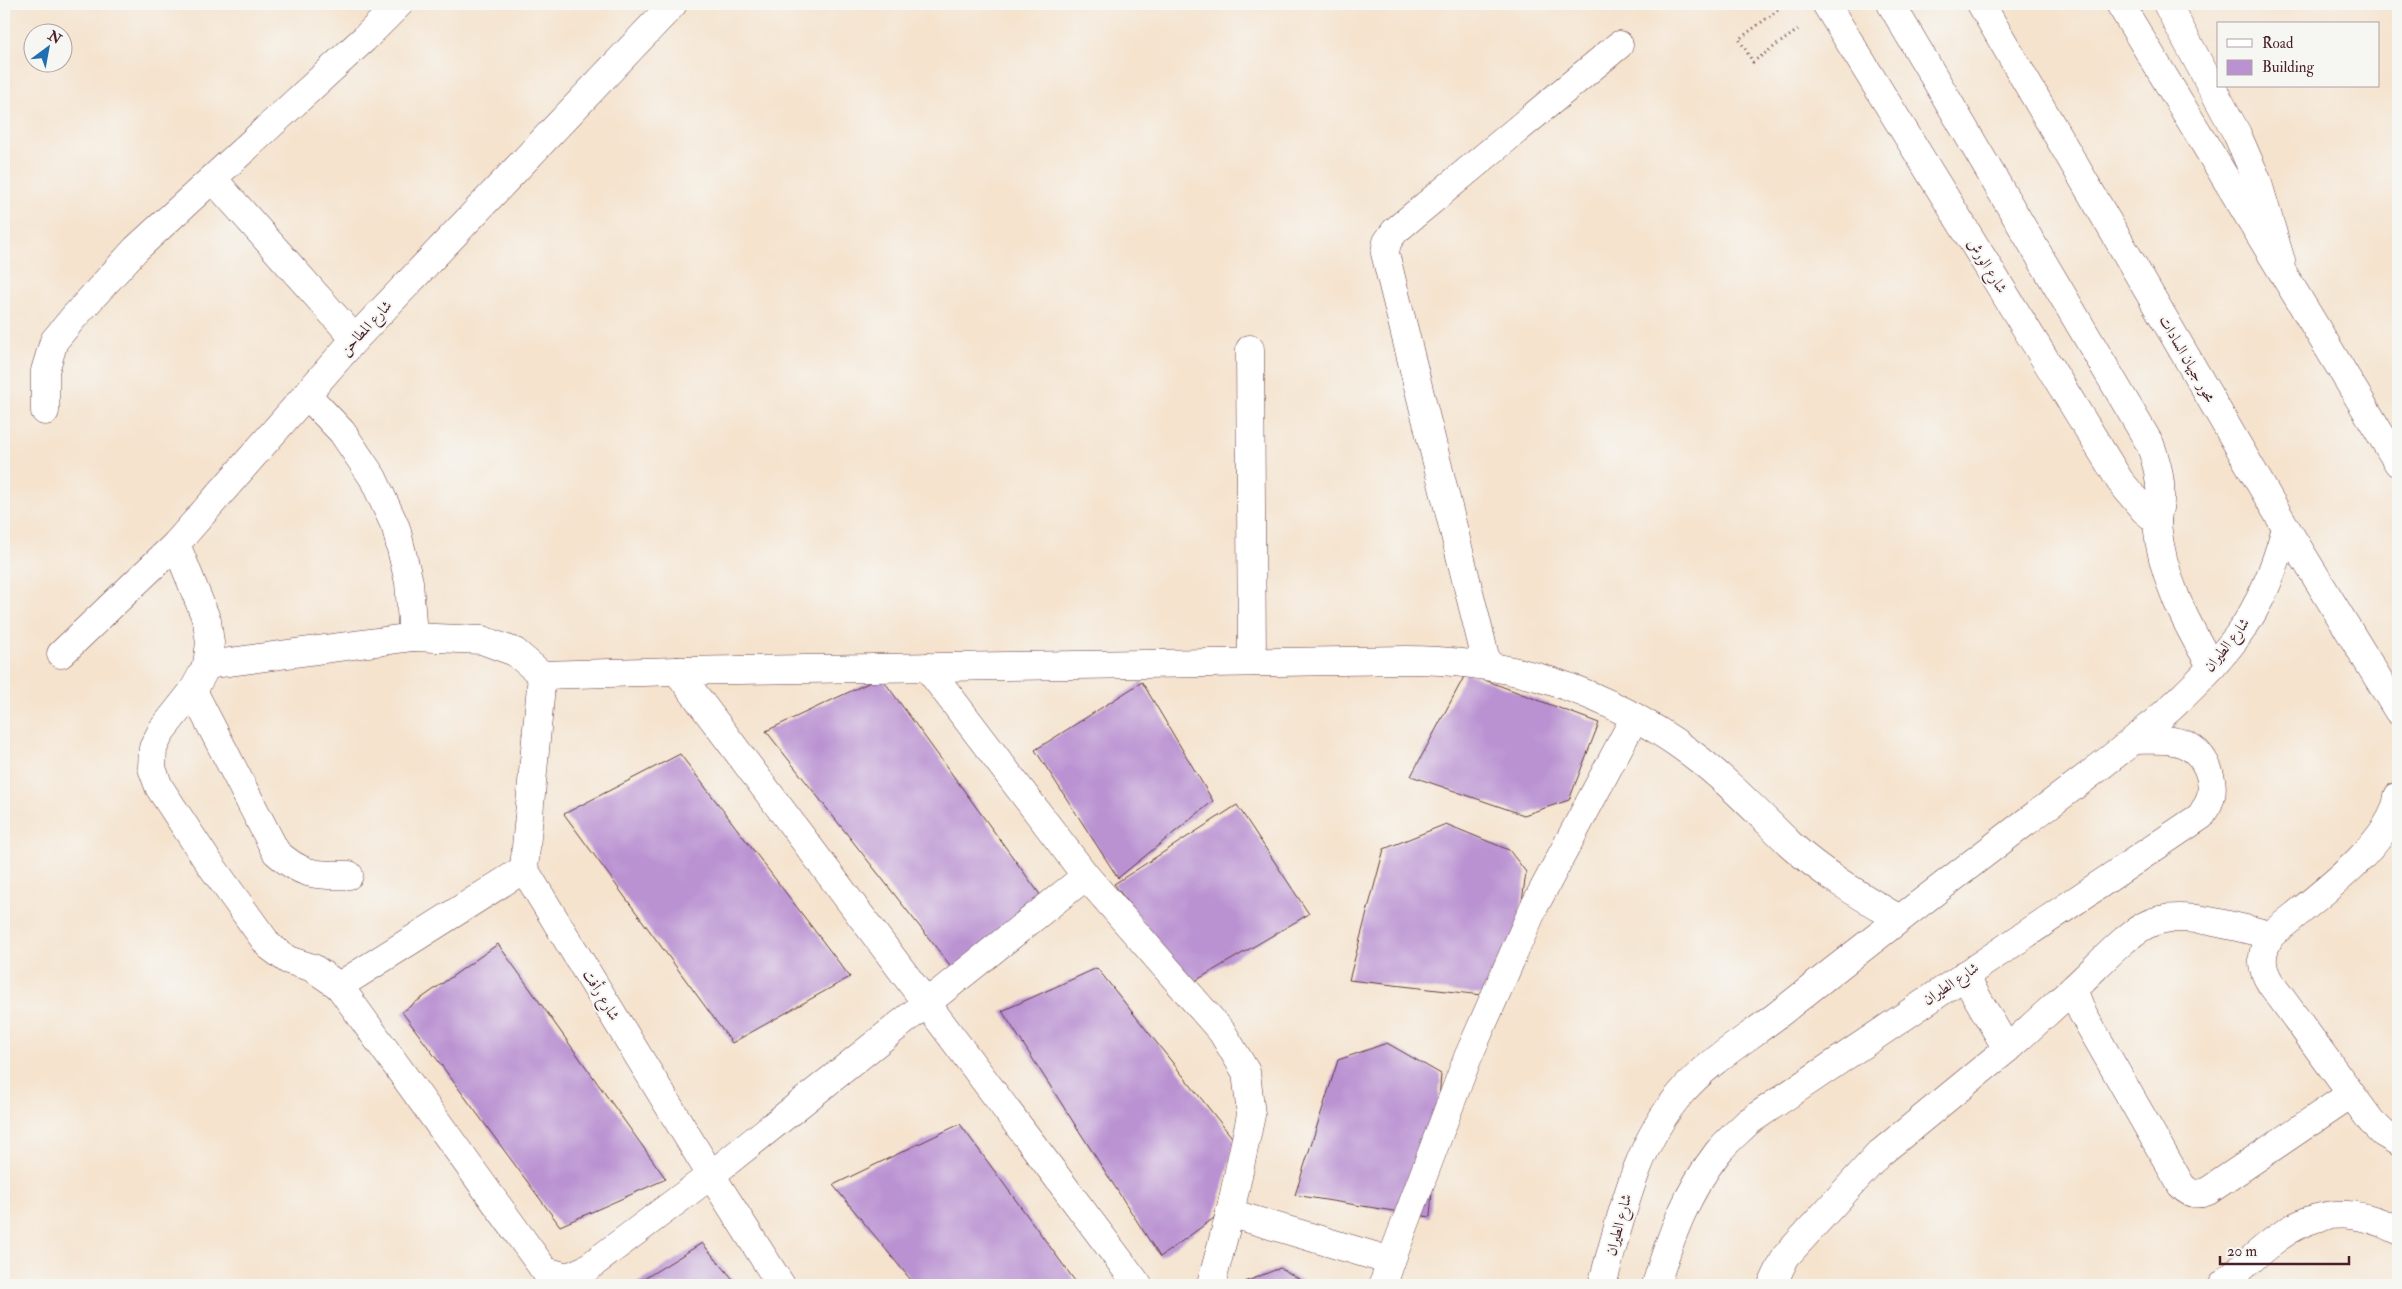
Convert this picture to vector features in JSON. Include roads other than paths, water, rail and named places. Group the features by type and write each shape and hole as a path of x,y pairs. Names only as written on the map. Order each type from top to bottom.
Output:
{"street":[{"path":"45,411 46,371 54,341 74,317 136,250 364,39 398,4"},
{"name":"شارع المطاحن","path":"61,654 176,544 355,339 672,4"},
{"path":"1891,4 2150,444 2161,482 2157,521 2163,559 2174,594 2189,629 2212,667"},
{"name":"محور جيهان السادات","path":"1980,4 2286,528 2398,711"},
{"path":"2120,4 2398,463"},
{"path":"2167,4 2237,134 2257,180 2287,282"},
{"name":"شارع الورش","path":"1827,6 2120,481 2144,510 2157,521"},
{"path":"1487,664 1385,253 1387,242 1395,230 1619,45"},
{"path":"213,178 355,339"},
{"path":"1250,349 1252,662"},
{"path":"306,395 342,432 373,478 396,528 409,582 413,637"},
{"name":"شارع الطيران","path":"1602,1285 1630,1184 1654,1133 1681,1093 1715,1059 1755,1033 1899,919 2136,740 2212,667 2237,636 2258,602 2275,566 2286,528"},
{"path":"176,544 207,621 210,643 206,665 193,691 162,730 153,748 152,768 159,787 205,857 269,946 288,960 313,968 339,986 546,1271 568,1276 586,1269 711,1176 1086,876"},
{"path":"206,665 413,637 482,640 515,652 542,675 677,671 1252,662 1447,660 1487,664 1563,684 1635,717 1692,754 1722,778 1744,796 1791,844 1833,879 1899,919"},
{"path":"927,667 1086,876 1222,1032 1246,1072 1252,1115 1230,1213 1211,1285"},
{"path":"677,671 925,1004 1138,1285"},
{"path":"339,986 524,870 542,675"},
{"path":"193,691 276,852 291,866 314,875 349,875"},
{"path":"1230,1213 1387,1273 1468,1056 1534,907 1635,717"},
{"name":"شارع الطيران","path":"1656,1285 1678,1220 1696,1184 1719,1151 1748,1122 2201,816 2209,802 2212,786 2209,770 2201,756 2188,745 2172,741 2136,740"},
{"path":"2398,796 2397,808 2387,828 2369,849 2270,935 2262,954 2265,975 2351,1094 2371,1121 2383,1133 2398,1142"},
{"name":"شارع رأفت","path":"524,870 711,1176 781,1285"},
{"path":"1772,1285 1786,1256 1879,1154 2007,1048 2136,930 2159,919 2173,917 2188,918 2270,935"},
{"path":"1964,975 2007,1048"},
{"path":"2073,989 2082,1012 2180,1185 2187,1191 2196,1194 2208,1191 2351,1094"},
{"path":"2223,1285 2286,1230 2310,1219 2336,1215 2364,1217 2398,1230"}]}
